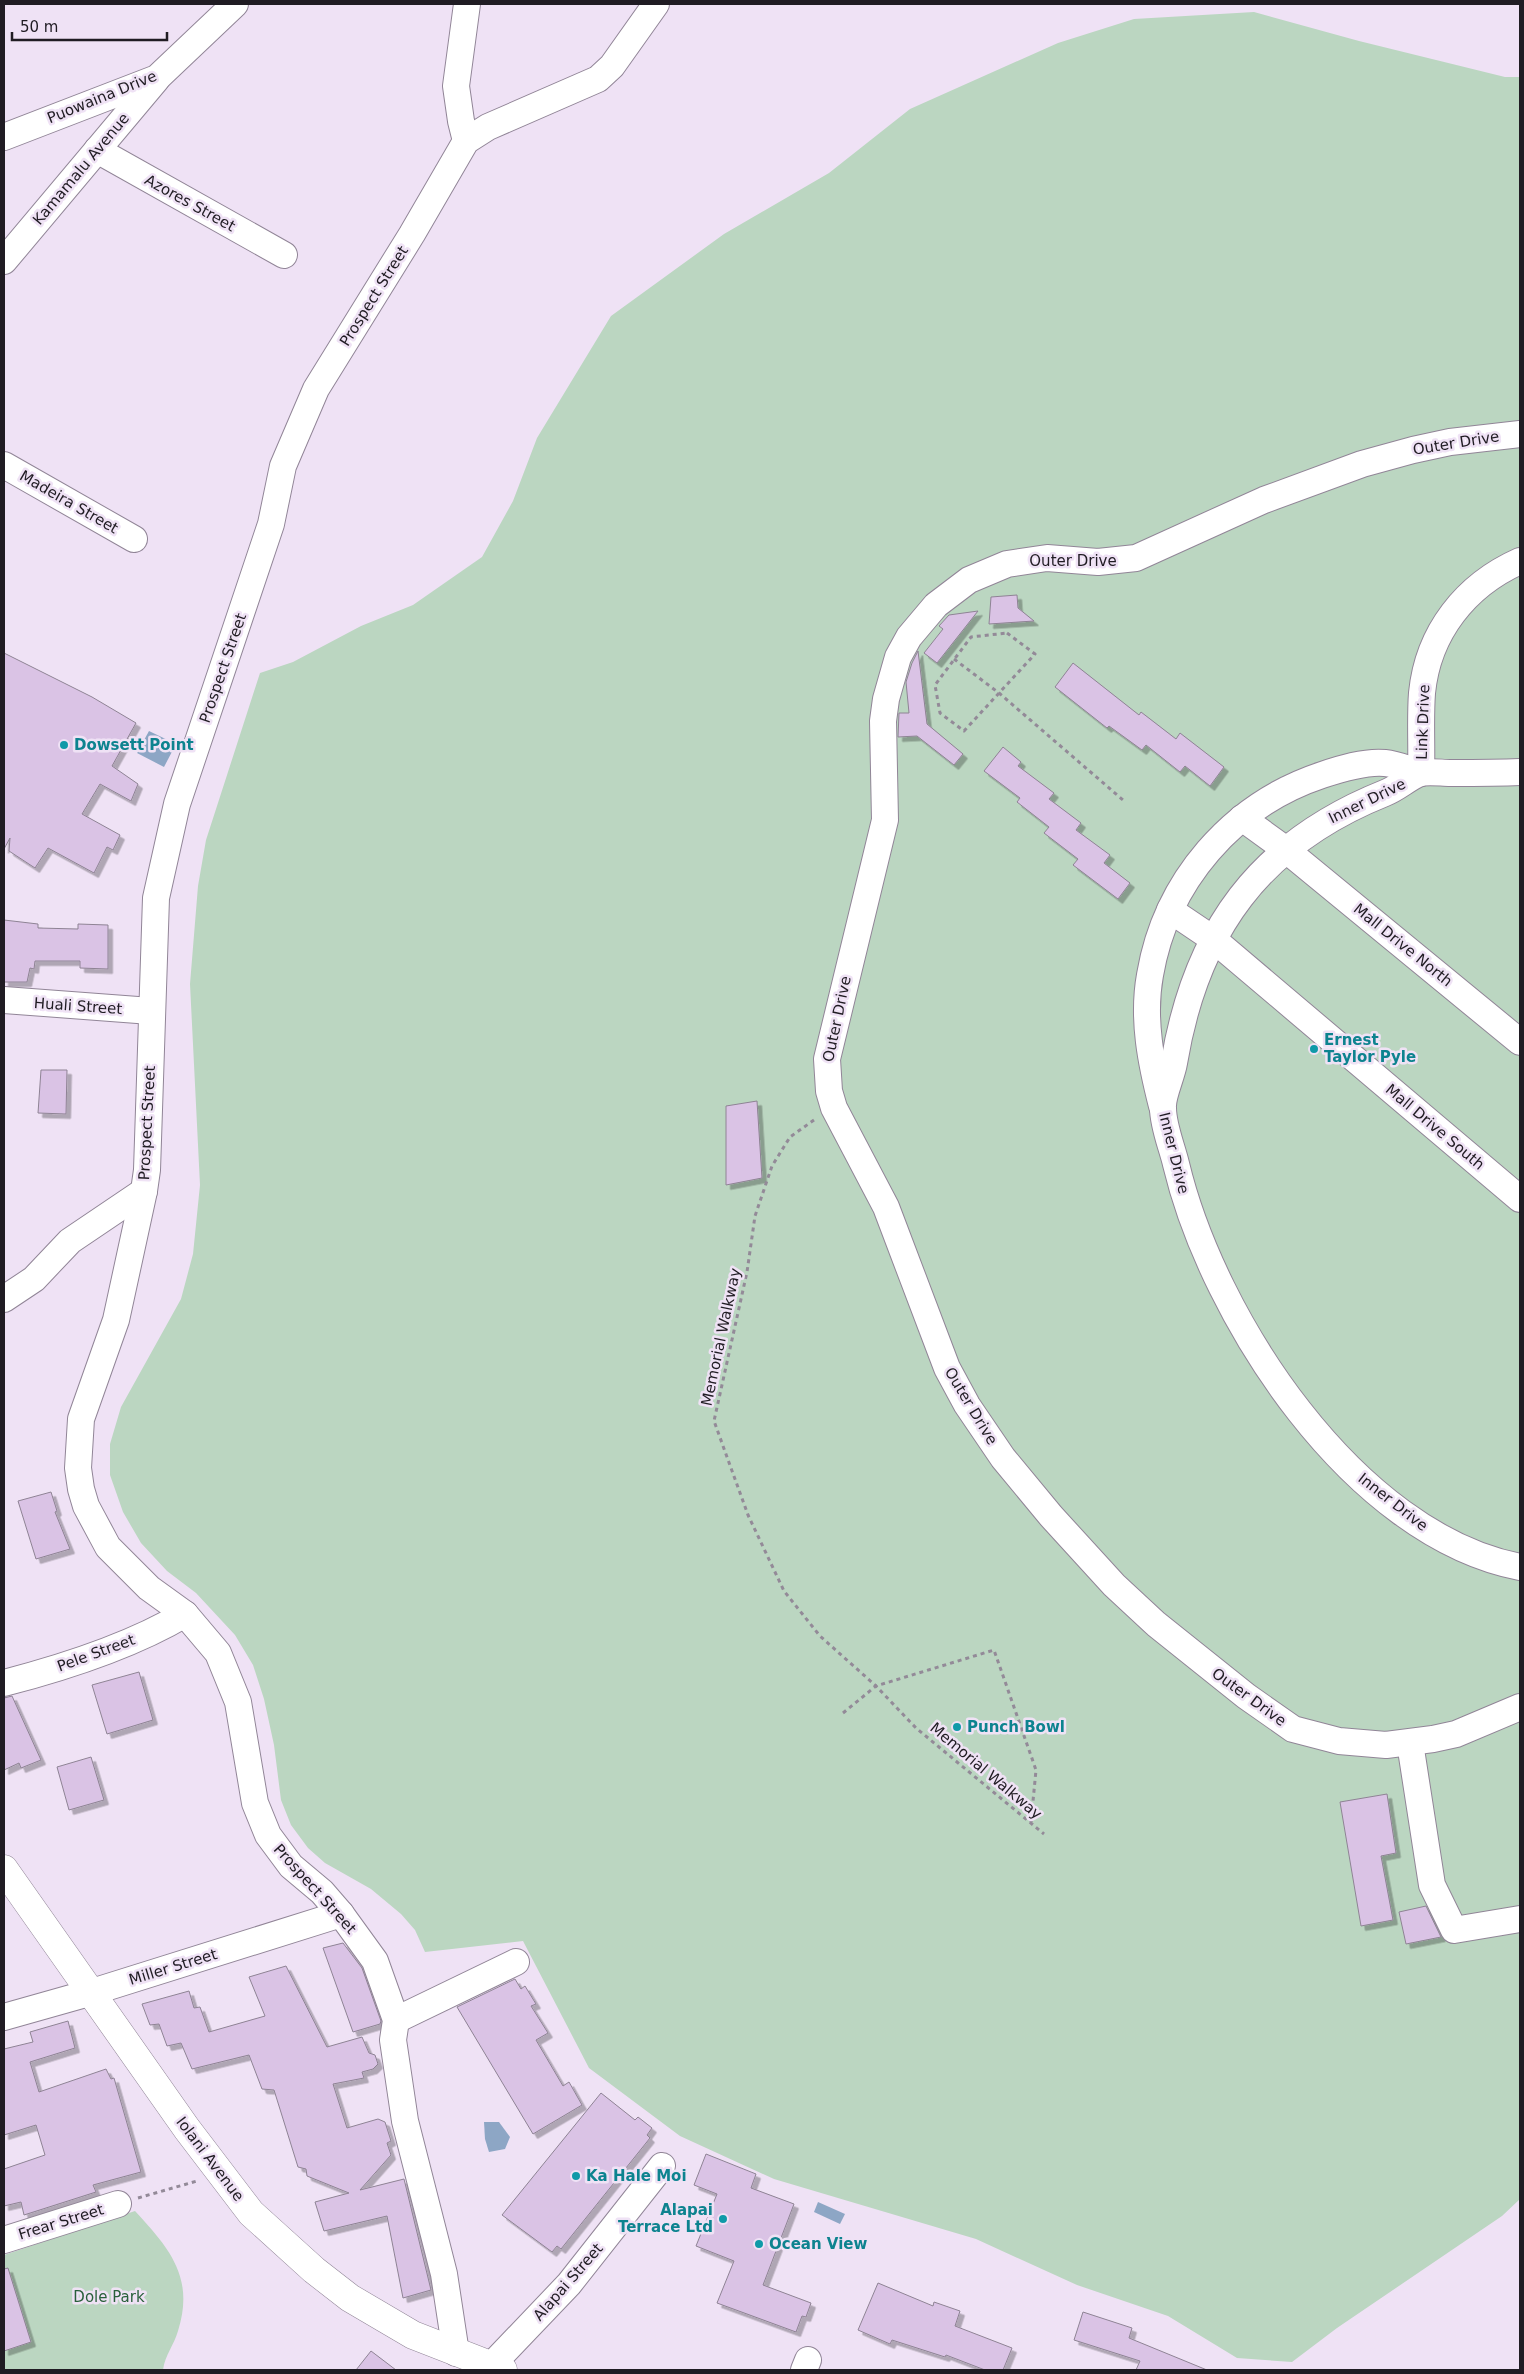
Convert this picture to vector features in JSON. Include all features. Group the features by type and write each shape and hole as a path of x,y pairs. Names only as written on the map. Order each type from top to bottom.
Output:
{"main road":[{"name":"Iolani Avenue","path":"4,1869 89,1993 250,2213 314,2270 350,2298 413,2334 494,2369"}],"street":[{"name":"Puowaina Drive","path":"4,137 157,78 235,4"},
{"path":"466,141 459,112 456,86 467,4"},
{"name":"Prospect Street","path":"456,2353 444,2274 405,2121 393,2040 396,2020 375,1962 341,1914 322,1892 291,1866 268,1835 255,1803 238,1702 218,1654 186,1614 149,1588 108,1547 86,1506 78,1468 81,1419 116,1320 144,1191 147,1170 156,898 177,804 271,524 283,466 316,389 412,234 466,141 488,127 598,79 612,66 656,4"},
{"name":"Kamamalu Avenue","path":"4,261 157,78"},
{"name":"Azores Street","path":"97,150 284,256"},
{"name":"Outer Drive","path":"1520,434 1450,442 1362,464 1264,500 1136,558 1098,562 1048,558 1007,564 969,580 936,604 905,644 891,678 886,699 883,721 885,820 829,1044 827,1075 834,1108 886,1206 954,1382 1003,1458 1082,1551 1149,1618 1200,1661 1293,1729 1347,1742 1386,1745 1410,1744 1456,1734 1520,1707"},
{"name":"Madeira Street","path":"4,465 134,539"},
{"name":"Link Drive","path":"1421,773 1422,694 1431,652 1440,632 1465,597 1500,571 1520,561"},
{"path":"1162,1106 1150,1052 1147,1002 1155,952 1170,910 1200,860 1217,840 1242,818 1281,792 1331,772 1384,763 1421,773"},
{"name":"Inner Drive","path":"1520,772 1421,773 1390,791 1334,815 1285,849 1243,892 1213,939 1192,990 1177,1047 1172,1076 1162,1106 1180,1182 1205,1252 1237,1317 1297,1406 1344,1462 1363,1481 1405,1515 1445,1541 1465,1550 1520,1567"},
{"name":"Mall Drive North","path":"1242,818 1285,849 1520,1042"},
{"name":"Mall Drive South","path":"1170,910 1213,939 1520,1199"},
{"name":"Huali Street","path":"4,1000 152,1012"},
{"path":"4,1299 34,1279 70,1241 144,1191"},
{"name":"Pele Street","path":"4,1684 154,1633 186,1614"},
{"path":"1410,1744 1432,1885 1454,1930 1520,1920"},
{"name":"Miller Street","path":"4,2017 89,1993 341,1914"},
{"path":"396,2020 516,1962"},
{"name":"Alapai Street","path":"494,2369 569,2284 662,2166"},
{"name":"Frear Street","path":"4,2240 118,2204"}],"path":[{"path":"1007,633 1035,654 999,693 964,731 940,713 935,685 971,637 1007,633"},
{"path":"954,659 999,693 1123,800"},
{"name":"Memorial Walkway","path":"834,1108 790,1137 772,1166 755,1216 747,1272 714,1421 748,1514 784,1591 820,1636 876,1686 916,1728 1044,1834"},
{"path":"843,1713 876,1686 994,1650 1036,1770 1031,1823"},
{"path":"118,2204 221,2173"}],"green space":[{"path":"1254,12 1359,41 1505,77 1520,77 1520,2199 1502,2216 1337,2328 1292,2362 1237,2358 1168,2316 1077,2285 976,2239 774,2179 680,2136 589,2068 523,1941 425,1952 415,1930 401,1914 371,1889 325,1863 308,1848 291,1825 281,1800 274,1745 264,1699 253,1665 235,1635 196,1593 167,1571 141,1543 123,1512 110,1475 110,1444 121,1407 181,1299 193,1254 200,1185 190,984 198,886 206,840 260,673 293,662 361,626 413,605 482,557 513,501 537,438 611,316 724,234 829,173 910,109 1058,43 1134,19"},
{"name":"Dole Park","path":"135,2211 168,2251 181,2279 183,2295 182,2312 178,2331 163,2370 4,2370 4,2255"}],"water":[{"path":"149,731 176,744 164,767 137,753"},
{"path":"484,2122 499,2122 510,2137 505,2149 489,2152 485,2139"},
{"path":"818,2202 845,2214 840,2224 814,2212"}],"building":[{"path":"1017,595 1018,608 1034,621 989,624 991,597"},
{"path":"978,611 937,663 924,653 943,629 939,626 949,615"},
{"path":"918,651 927,724 963,754 954,765 917,736 898,737 899,713 909,713 906,682"},
{"name":"Dowsett Point","path":"4,653 92,697 136,723 112,766 138,784 131,801 100,784 82,814 120,835 113,850 107,847 94,873 48,848 35,868 9,851 10,838 4,849"},
{"path":"1073,663 1139,715 1141,712 1176,739 1180,733 1224,767 1210,786 1185,766 1180,772 1146,745 1142,750 1109,726 1107,728 1055,687"},
{"path":"1003,747 1021,762 1018,766 1054,793 1049,799 1081,823 1076,830 1110,855 1104,863 1130,883 1118,899 1073,865 1078,859 1044,833 1049,827 1017,802 1020,798 984,771"},
{"path":"4,920 38,924 38,928 78,929 78,924 108,925 108,969 80,968 80,961 35,961 34,969 30,968 27,982 4,982"},
{"path":"41,1070 67,1070 66,1114 38,1113"},
{"path":"757,1101 762,1178 726,1185 726,1106"},
{"path":"51,1492 57,1511 55,1512 70,1549 36,1559 18,1501"},
{"path":"139,1672 153,1720 107,1734 92,1685"},
{"path":"12,1696 41,1760 21,1768 19,1763 4,1770 4,1698"},
{"path":"91,1757 104,1800 69,1810 57,1767"},
{"path":"1387,1794 1396,1853 1381,1856 1393,1920 1361,1926 1340,1802"},
{"path":"1426,1906 1441,1937 1406,1944 1399,1912"},
{"path":"343,1943 362,1968 381,2021 380,2024 353,2032 323,1948"},
{"path":"286,1966 327,2047 362,2037 369,2053 375,2055 378,2064 373,2069 362,2072 364,2078 333,2084 347,2128 378,2119 385,2122 391,2141 387,2143 391,2155 360,2190 404,2179 431,2290 403,2298 387,2216 324,2231 315,2202 349,2193 307,2176 306,2169 298,2167 274,2090 262,2089 249,2055 192,2069 181,2043 167,2046 159,2024 150,2025 142,2004 189,1991 194,2008 200,2007 209,2032 265,2016 249,1977"},
{"path":"515,1979 521,1989 525,1986 536,2004 531,2006 548,2033 536,2040 563,2086 569,2082 582,2105 533,2134 457,2007"},
{"path":"68,2021 75,2048 30,2062 39,2092 106,2069 111,2079 114,2078 141,2172 93,2185 96,2192 24,2215 21,2202 4,2206 4,2169 45,2155 36,2125 4,2135 4,2049 33,2042 30,2032"},
{"name":"Ka Hale Moi","path":"601,2093 635,2120 638,2117 652,2128 647,2135 650,2138 561,2249 557,2246 552,2252 502,2215"},
{"path":"706,2154 756,2174 751,2188 794,2204 763,2285 811,2303 806,2317 802,2316 796,2332 717,2303 734,2261 696,2246 717,2194 694,2185"},
{"path":"8,2268 31,2342 4,2351 4,2269"},
{"path":"878,2283 933,2306 934,2302 960,2311 955,2326 1012,2348 1003,2370 985,2370 946,2355 945,2357 892,2340 890,2344 858,2330"},
{"path":"1083,2312 1132,2328 1129,2338 1207,2370 1136,2370 1140,2361 1074,2340"},
{"path":"371,2351 396,2370 356,2370"}],"place":[{"name":"Dowsett Point","path":"64,745"},
{"name":"Ernest Taylor Pyle","path":"1314,1049"},
{"name":"Punch Bowl","path":"957,1727"},
{"name":"Ka Hale Moi","path":"576,2176"},
{"name":"Alapai Terrace Ltd","path":"723,2219"},
{"name":"Ocean View","path":"759,2244"}]}
